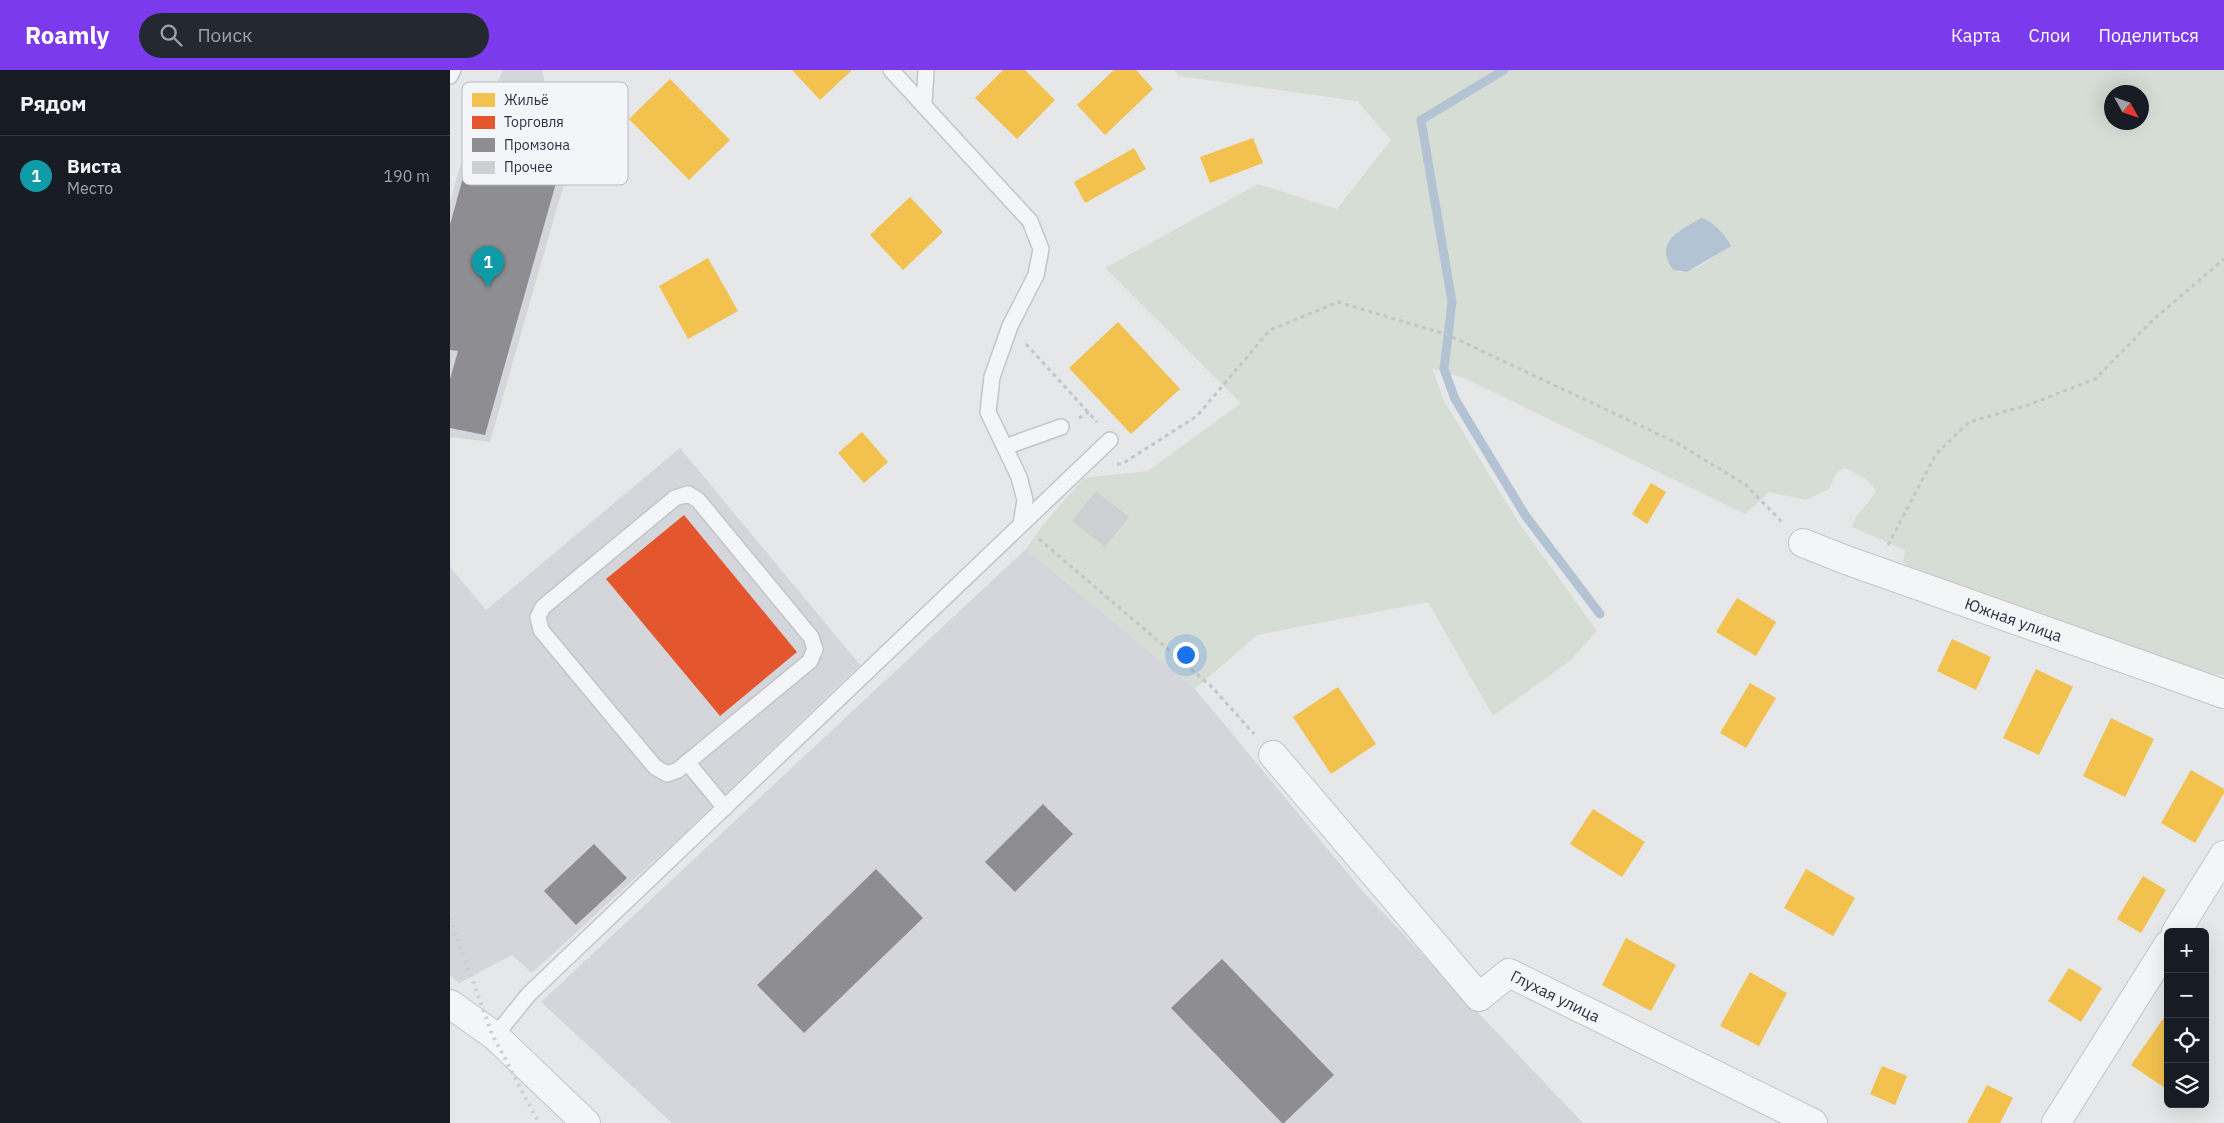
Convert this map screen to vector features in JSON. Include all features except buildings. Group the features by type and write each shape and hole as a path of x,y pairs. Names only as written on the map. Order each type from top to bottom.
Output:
{"street":[{"name":"Южная улица","path":"1803,543 2224,694"},
{"name":"Глухая улица","path":"1273,755 1479,997 1509,973 1814,1123"},
{"path":"2178,928 2224,855"},
{"path":"2056,1123 2164,951"},
{"path":"450,1004 495,1036 586,1123"}],"lane":[{"path":"450,76 453,70"},
{"path":"891,70 1030,221 1041,249 1036,275 1010,326 992,378 988,412 1019,477 1025,500 1021,524"},
{"path":"924,106 926,70"},
{"path":"1005,447 1061,427"},
{"path":"495,1036 529,994 1110,440"},
{"path":"688,494 698,500 812,638 815,649 810,661 687,762 678,770 667,774 655,767 541,630 538,617 543,607 675,498 688,494"},
{"path":"687,762 724,808"}],"path":[{"path":"1876,570 1936,454 1969,422 2028,405 2094,379 2153,320 2224,259"},
{"path":"1077,471 1122,464 1197,416 1270,330 1338,302 1448,335 1677,442 1746,484 1803,543"},
{"path":"1010,326 1089,412 1110,440 1122,464"},
{"path":"1021,524 1072,565 1212,687 1273,755"}],"shaded area":[{"path":"503,70 542,70 545,82 497,82"},
{"path":"1174,70 2224,70 2224,675 2138,663 1913,571 1903,562 1905,550 1852,527 1857,516 1876,490 1866,479 1845,468 1836,473 1829,489 1806,500 1769,492 1745,514 1464,378 1432,368 1444,401 1519,523 1597,631 1570,661 1493,716 1428,602 1257,635 1195,689 1026,549 1043,525 1084,478 1148,471 1241,403 1105,268 1258,184 1337,209 1391,140 1357,101 1179,76","holes":["1701,218 1718,228 1731,245 1700,266 1687,272 1678,272 1677,232"]},
{"path":"462,160 462,185 564,185 490,442 450,437 450,202"},
{"path":"680,448 860,665 678,839 532,973 512,955 459,983 450,976 450,567 486,610"},
{"path":"1026,549 1195,689 1365,894 1583,1123 672,1123 541,1002"}],"water":[{"path":"1701,218 1719,229 1731,246 1687,272 1673,270 1666,252 1668,244 1678,232"}],"waterway":[{"path":"1504,70 1421,120 1452,302 1444,369 1455,399 1525,515 1600,614"}],"railway":[{"path":"450,918 492,1034 539,1123"}],"place":[{"name":"Виста","path":"488,287"}]}
